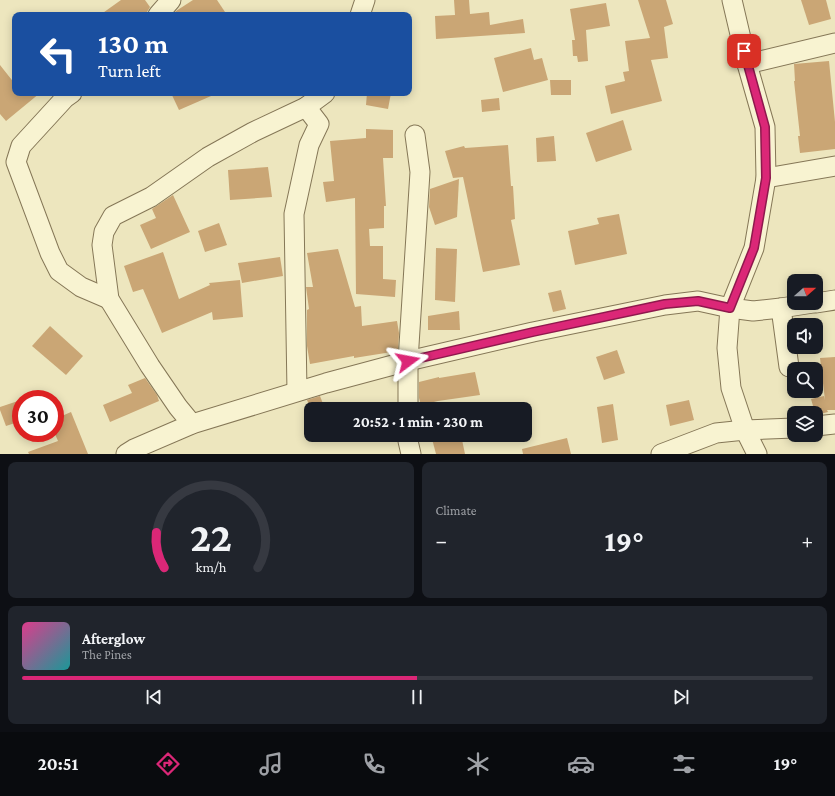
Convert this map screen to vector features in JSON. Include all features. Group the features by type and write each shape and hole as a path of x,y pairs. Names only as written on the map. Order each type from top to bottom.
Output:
{"street":[{"path":"161,12 171,0"},
{"path":"732,0 747,64 765,127 766,178 754,248 730,308 728,348 732,388 745,430 757,454"},
{"path":"747,64 835,43"},
{"path":"68,96 21,146 16,162 50,253 59,271 81,287 109,299"},
{"path":"192,424 178,407 150,366 109,299 102,245 104,232 113,216 151,197 208,157 253,132 306,107 320,96"},
{"path":"297,391 294,214 309,145 318,124 306,107"},
{"path":"408,402 408,361 420,172 416,135"},
{"path":"766,178 835,166"},
{"path":"823,302 835,300"},
{"path":"134,452 192,424 297,391 408,361 533,332 665,304 698,301 753,311 787,307"},
{"path":"781,308 788,362"},
{"path":"823,425 835,424"},
{"path":"661,454 716,433 787,428"},
{"path":"408,442 411,454"}],"building":[{"path":"121,0 145,0 150,7 147,12 104,12"},
{"path":"193,0 217,0 225,12 175,12"},
{"path":"454,0 469,0 470,14 489,12 490,25 523,19 525,33 436,39 435,16 455,15"},
{"path":"638,0 666,0 673,24 664,27 668,58 651,60 662,101 611,114 605,86 625,81 623,72 629,71 625,41 650,38"},
{"path":"801,0 826,0 831,19 809,25"},
{"path":"606,3 610,26 586,30 588,61 578,62 577,56 573,56 572,40 575,40 570,9"},
{"path":"531,48 534,60 542,58 548,80 503,92 494,58"},
{"path":"829,61 835,122 835,149 800,153 794,64"},
{"path":"0,65 12,80 12,96 36,96 6,121 0,114"},
{"path":"550,80 571,80 571,95 551,95"},
{"path":"172,96 211,96 179,110"},
{"path":"367,96 390,96 388,109 366,105"},
{"path":"499,98 500,110 482,112 481,100"},
{"path":"623,120 632,150 596,162 586,133"},
{"path":"366,129 393,130 393,158 383,158 386,206 384,206 384,228 369,229 370,246 383,246 383,279 396,280 395,297 356,294 355,198 326,202 323,182 334,181 330,141 366,138"},
{"path":"554,136 556,161 537,162 536,138"},
{"path":"508,145 515,219 511,220 520,265 483,272 463,177 453,178 445,151 464,146 465,148"},
{"path":"268,167 272,197 230,200 228,170"},
{"path":"459,179 457,217 435,225 429,207 430,189"},
{"path":"173,195 190,232 151,249 140,225 156,218 152,209"},
{"path":"619,214 627,254 575,265 568,231 599,224 597,218"},
{"path":"219,223 227,245 205,252 198,231"},
{"path":"436,248 457,249 455,302 435,300"},
{"path":"338,249 355,307 361,306 362,326 397,321 399,333 398,351 354,358 354,356 310,364 307,346 307,310 309,309 306,287 313,287 307,253"},
{"path":"163,252 179,299 210,285 209,283 240,280 243,317 213,320 212,312 162,333 143,289 133,292 124,266"},
{"path":"280,257 283,276 242,283 238,263"},
{"path":"561,290 566,309 553,312 548,293"},
{"path":"459,311 460,330 428,330 428,316"},
{"path":"50,326 83,356 66,375 32,346"},
{"path":"617,350 625,373 604,380 596,357"},
{"path":"835,357 835,410 827,410 828,412 823,413 823,406 813,406 811,399 823,398 824,396 825,400 823,362 820,362 820,358"},
{"path":"475,372 480,395 434,402 420,402 419,382"},
{"path":"145,378 157,395 159,401 110,422 103,405 132,393 128,385"},
{"path":"320,396 322,402 308,402 307,400"},
{"path":"689,400 694,420 670,426 666,405"},
{"path":"12,403 12,424 6,426 0,407"},
{"path":"613,404 618,440 602,443 597,407"},
{"path":"71,412 88,454 29,454 28,452 55,442 64,442 64,415"},
{"path":"567,438 571,454 523,454 522,449"},
{"path":"433,442 462,442 465,454 436,454"}],"route":[{"path":"408,361 533,332 665,304 698,301 730,308 754,248 766,178 765,127 744,51"}]}
